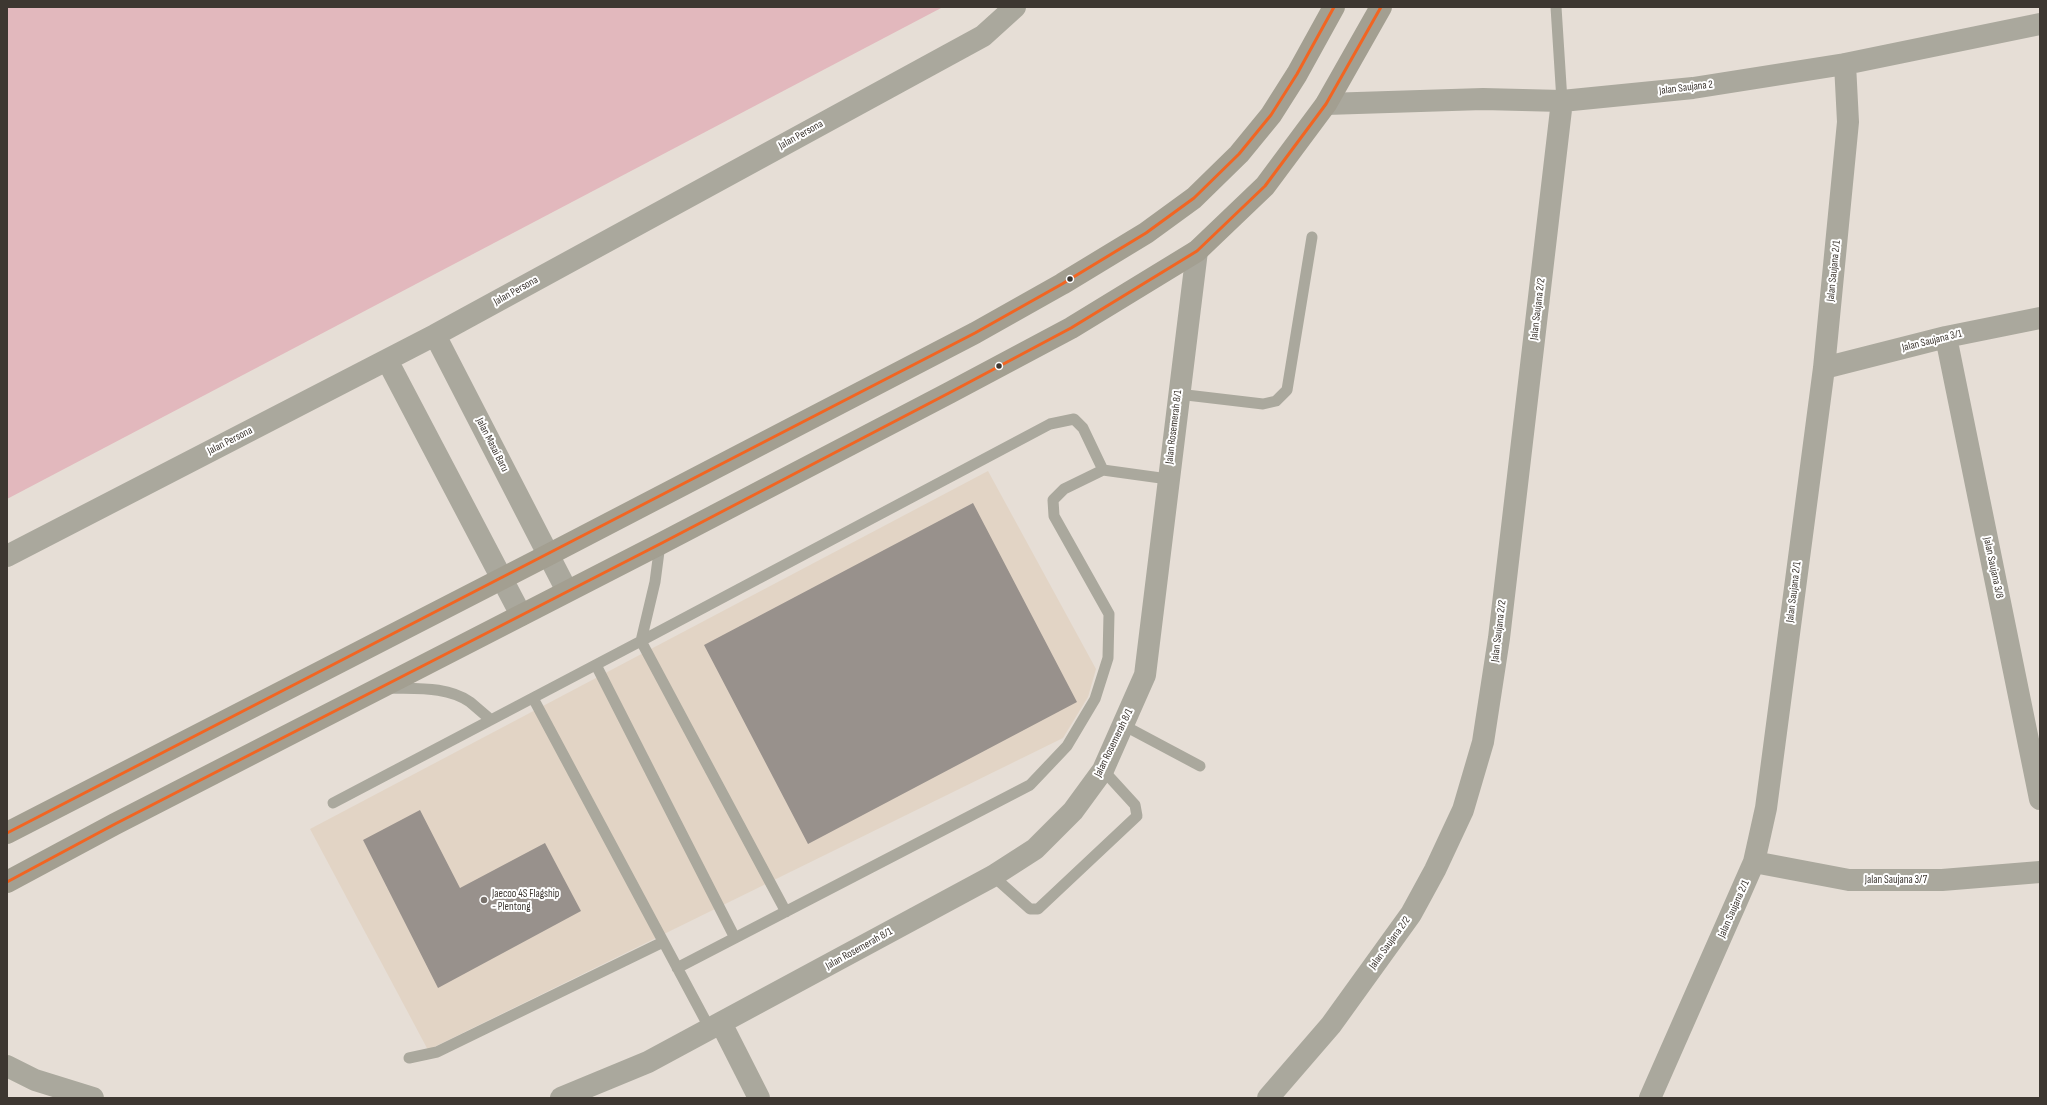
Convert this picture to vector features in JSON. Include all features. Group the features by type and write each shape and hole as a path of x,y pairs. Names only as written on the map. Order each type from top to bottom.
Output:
{"main road":[{"path":"7,833 548,555 975,333 1062,284 1146,233 1194,198 1239,154 1274,109 1297,74 1334,7"},
{"path":"7,882 379,687 660,544 1071,328 1197,251 1265,186 1326,104 1381,7"}],"street":[{"name":"Jalan Persona","path":"7,556 435,335 983,36 1015,7"},
{"name":"Jalan Saujana 2","path":"1326,104 1483,99 1562,101 1693,88 1845,64 2040,24"},
{"name":"Jalan Saujana 2/1","path":"1650,1098 1754,862 1766,808 1824,368 1848,122 1845,64"},
{"name":"Jalan Saujana 2/2","path":"1268,1098 1331,1025 1411,914 1435,870 1463,810 1481,750 1499,638 1562,101"},
{"name":"Jalan Rosemerah 8/1","path":"561,1098 648,1062 993,876 1035,849 1073,811 1103,770 1145,675 1178,394 1197,251"},
{"name":"Jalan Saujana 3/1","path":"1824,368 1946,337 2040,318"},
{"name":"Jalan Masai Baru","path":"435,335 567,591"},
{"name":"Jalan Saujana 3/8","path":"1946,337 2040,799"},
{"path":"387,360 521,615"},
{"name":"Jalan Saujana 3/7","path":"1754,862 1849,880 1942,880 2040,872"},
{"path":"716,1026 759,1098"},
{"path":"7,1066 36,1080 94,1098"}],"lane":[{"path":"1556,7 1562,101"},
{"path":"1178,394 1263,404 1276,401 1287,390 1312,237"},
{"path":"333,803 1050,424 1074,419 1083,428 1103,470"},
{"path":"677,968 1030,785 1067,746 1095,699 1108,658 1109,614 1054,516 1053,500 1064,489 1103,470 1168,479"},
{"path":"660,544 655,582 641,641 786,912"},
{"path":"596,665 735,938"},
{"path":"379,687 438,690 452,694 470,702 491,720"},
{"path":"533,698 677,968 716,1026"},
{"path":"1123,725 1200,766"},
{"path":"993,876 1030,909 1038,909 1137,816 1135,806 1103,770"},
{"path":"408,1058 437,1052 664,942"}],"shaded area":[{"path":"7,7 943,7 7,499"},
{"path":"988,471 1096,669 1088,697 1063,738 428,1050 310,829"}],"building":[{"path":"973,503 1077,702 808,844 704,645"},
{"name":"Jaecoo 4S Flagship - Plentong","path":"420,810 460,888 545,843 581,911 438,988 363,840"}],"transit line":[{"path":"7,833 975,333 1062,284 1146,233 1194,198 1239,154 1271,115 1297,74 1334,7"},
{"path":"7,882 115,824 660,544 949,393 1071,328 1197,251 1265,186 1326,104 1381,7"}],"place":[{"name":"Jaecoo 4S Flagship - Plentong","path":"484,900"}]}
